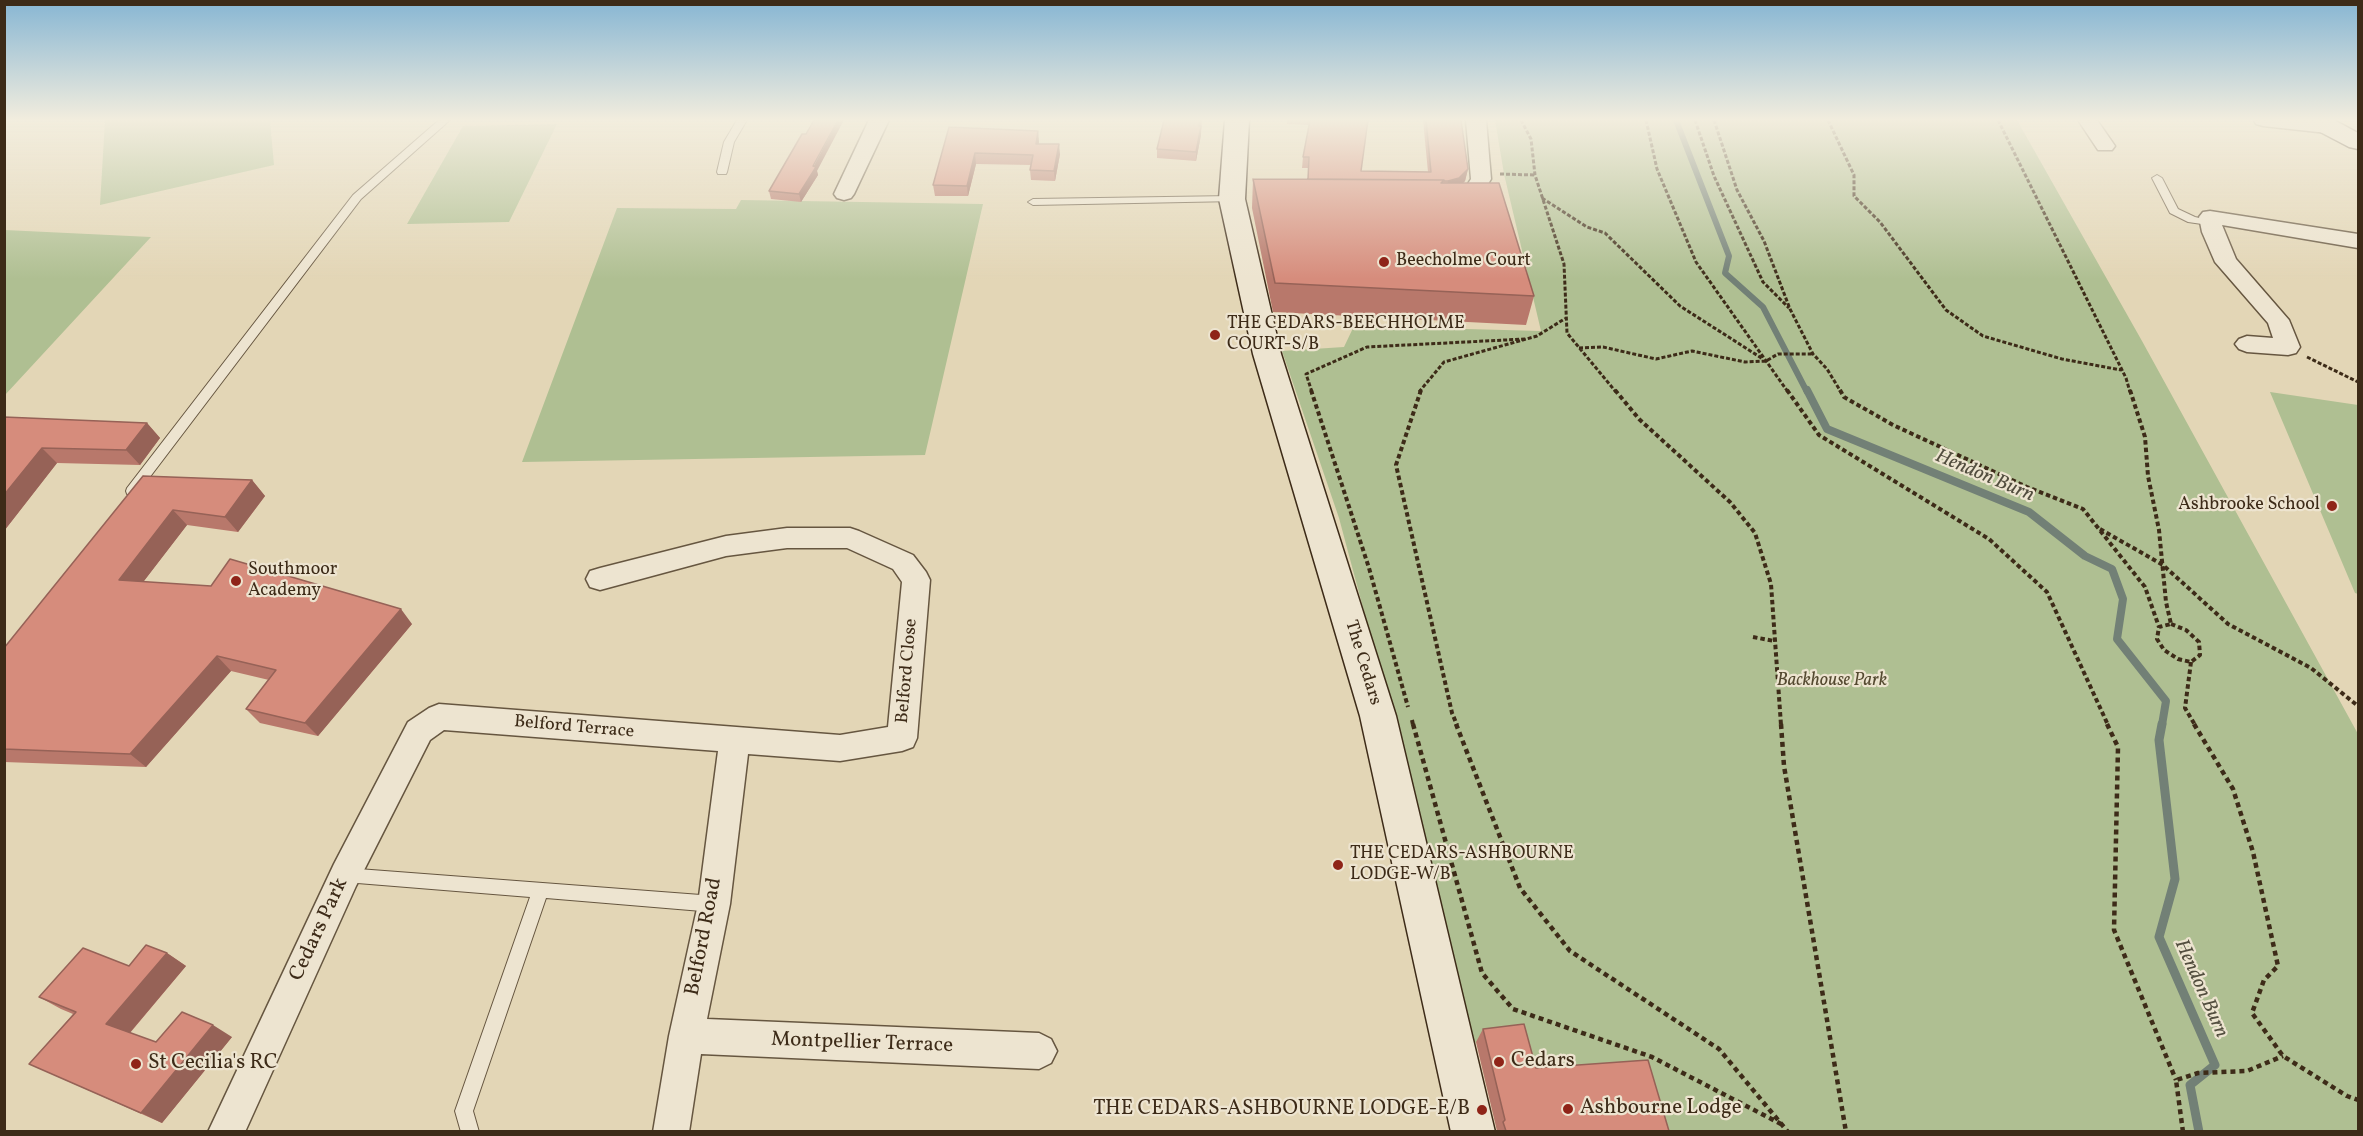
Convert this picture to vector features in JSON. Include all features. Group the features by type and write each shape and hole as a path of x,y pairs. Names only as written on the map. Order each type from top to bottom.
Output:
{"street":[{"path":"844,194 854,173"},
{"name":"The Cedars","path":"1241,173 1267,354 1378,716 1473,1131"},
{"path":"1434,200 1472,195 1481,179 1480,174"},
{"path":"2247,344 2288,347 2278,320 2226,262 2213,232 2210,217 2358,242"},
{"name":"Belford Close","path":"600,579 752,541 817,537 849,538 883,551 903,562 915,580 902,738 840,748 734,741"},
{"name":"Belford Terrace","path":"419,731 440,717 734,741"},
{"name":"Cedars Park","path":"226,1131 345,875 419,731"},
{"name":"Belford Road","path":"671,1131 686,1036 714,904 734,741"},
{"name":"Montpellier Terrace","path":"686,1036 1039,1051"}],"lane":[{"path":"127,498 357,197 384,173"},
{"path":"2157,178 2174,211 2192,220 2212,224"},
{"path":"1033,202 1243,199"},
{"path":"345,875 714,904"},
{"path":"470,1131 464,1111 541,890"}],"path":[{"path":"1659,173 1696,262 1819,435 1989,539 2047,592 2118,747 2114,930 2176,1080 2183,1131"},
{"path":"1713,173 1763,282 1790,309"},
{"path":"1731,173 1737,190 1764,241 1790,309 1814,354 1827,369 1844,396 1914,435 2027,487 2083,509 2145,587 2159,627 2157,639 2164,650 2178,659 2191,662"},
{"path":"1853,173 1854,196 1880,222 1946,310 1983,336 2062,359 2122,370"},
{"path":"2024,173 2122,370 2145,437 2148,476 2171,624"},
{"path":"1480,174 1535,175 1564,264 1567,333 1639,419 1730,502 1755,533 1771,584 1784,766 1846,1131"},
{"path":"1542,198 1587,227 1605,232 1680,306 1766,361"},
{"path":"1566,318 1537,336 1444,362 1419,392 1396,465 1452,712 1520,888 1570,951 1719,1049 1788,1131"},
{"path":"1525,339 1367,347 1306,374 1370,568 1482,973 1513,1009 1652,1058 1781,1124"},
{"path":"1578,348 1603,347 1656,359 1692,351 1745,362 1766,361 1778,354 1814,354"},
{"path":"2288,347 2358,382"},
{"path":"2100,529 2163,566 2228,624 2311,668 2358,706"},
{"path":"2159,627 2171,624 2186,630 2199,642 2200,655 2191,662 2186,708 2233,789 2253,852 2278,966 2264,980 2252,1013 2283,1056 2347,1096 2358,1100"},
{"path":"1753,637 1774,641"},
{"path":"2176,1080 2198,1073 2247,1071 2283,1056"}],"green space":[{"path":"102,173 239,173 100,205"},
{"path":"436,173 533,173 509,222 407,224"},
{"name":"Backhouse Park","path":"2047,173 2358,734 2358,1131 1654,1131 1528,1081 1516,1038 1471,1043 1392,716 1339,518 1282,351 1344,347 1354,326 1541,331 1504,174"},
{"path":"741,200 983,204 925,455 522,462 617,208 736,209"},
{"path":"4,230 151,237 5,395"},
{"name":"Ashbrooke School","path":"2270,392 2358,405 2358,594 2355,593"}],"building":[{"path":"779,173 812,173 799,194 769,191"},
{"path":"936,173 970,173 967,186 933,185"},
{"path":"1308,173 1464,173 1459,178 1448,181 1308,179"},
{"name":"Beecholme Court","path":"1253,179 1444,180 1441,183 1499,183 1534,296 1275,283"},
{"path":"4,417 147,423 126,450 42,448 4,495"},
{"path":"143,476 252,480 225,517 173,510 119,580 211,586 230,559 401,609 305,723 246,709 276,670 217,656 130,754 4,749 4,648"},
{"path":"146,945 167,953 106,1024 156,1042 182,1012 213,1025 141,1113 29,1064 76,1012 39,997 83,948 129,966"},
{"name":"Ashbourne Lodge","path":"1524,1024 1536,1068 1648,1060 1669,1131 1506,1131 1483,1029"}],"waterway":[{"name":"Hendon Burn","path":"1697,173 1729,256 1725,273 1763,307 1807,392"},
{"name":"Hendon Burn","path":"1807,390 1827,429 2029,512 2085,556 2112,569 2123,599 2117,639 2166,701 2162,725"},
{"name":"Hendon Burn","path":"2162,724 2159,740 2175,879 2159,937 2215,1065 2190,1085 2199,1132"}],"place":[{"name":"Beecholme Court","path":"1384,262"},
{"name":"THE CEDARS-BEECHHOLME COURT-S/B","path":"1215,335"},
{"name":"Ashbrooke School","path":"2332,506"},
{"name":"Southmoor Academy","path":"236,581"},
{"name":"THE CEDARS-ASHBOURNE LODGE-W/B","path":"1338,865"},
{"name":"Cedars","path":"1499,1062"},
{"name":"St Cecilia's RC","path":"136,1064"},
{"name":"Ashbourne Lodge","path":"1568,1109"},
{"name":"THE CEDARS-ASHBOURNE LODGE-E/B","path":"1482,1110"}]}
